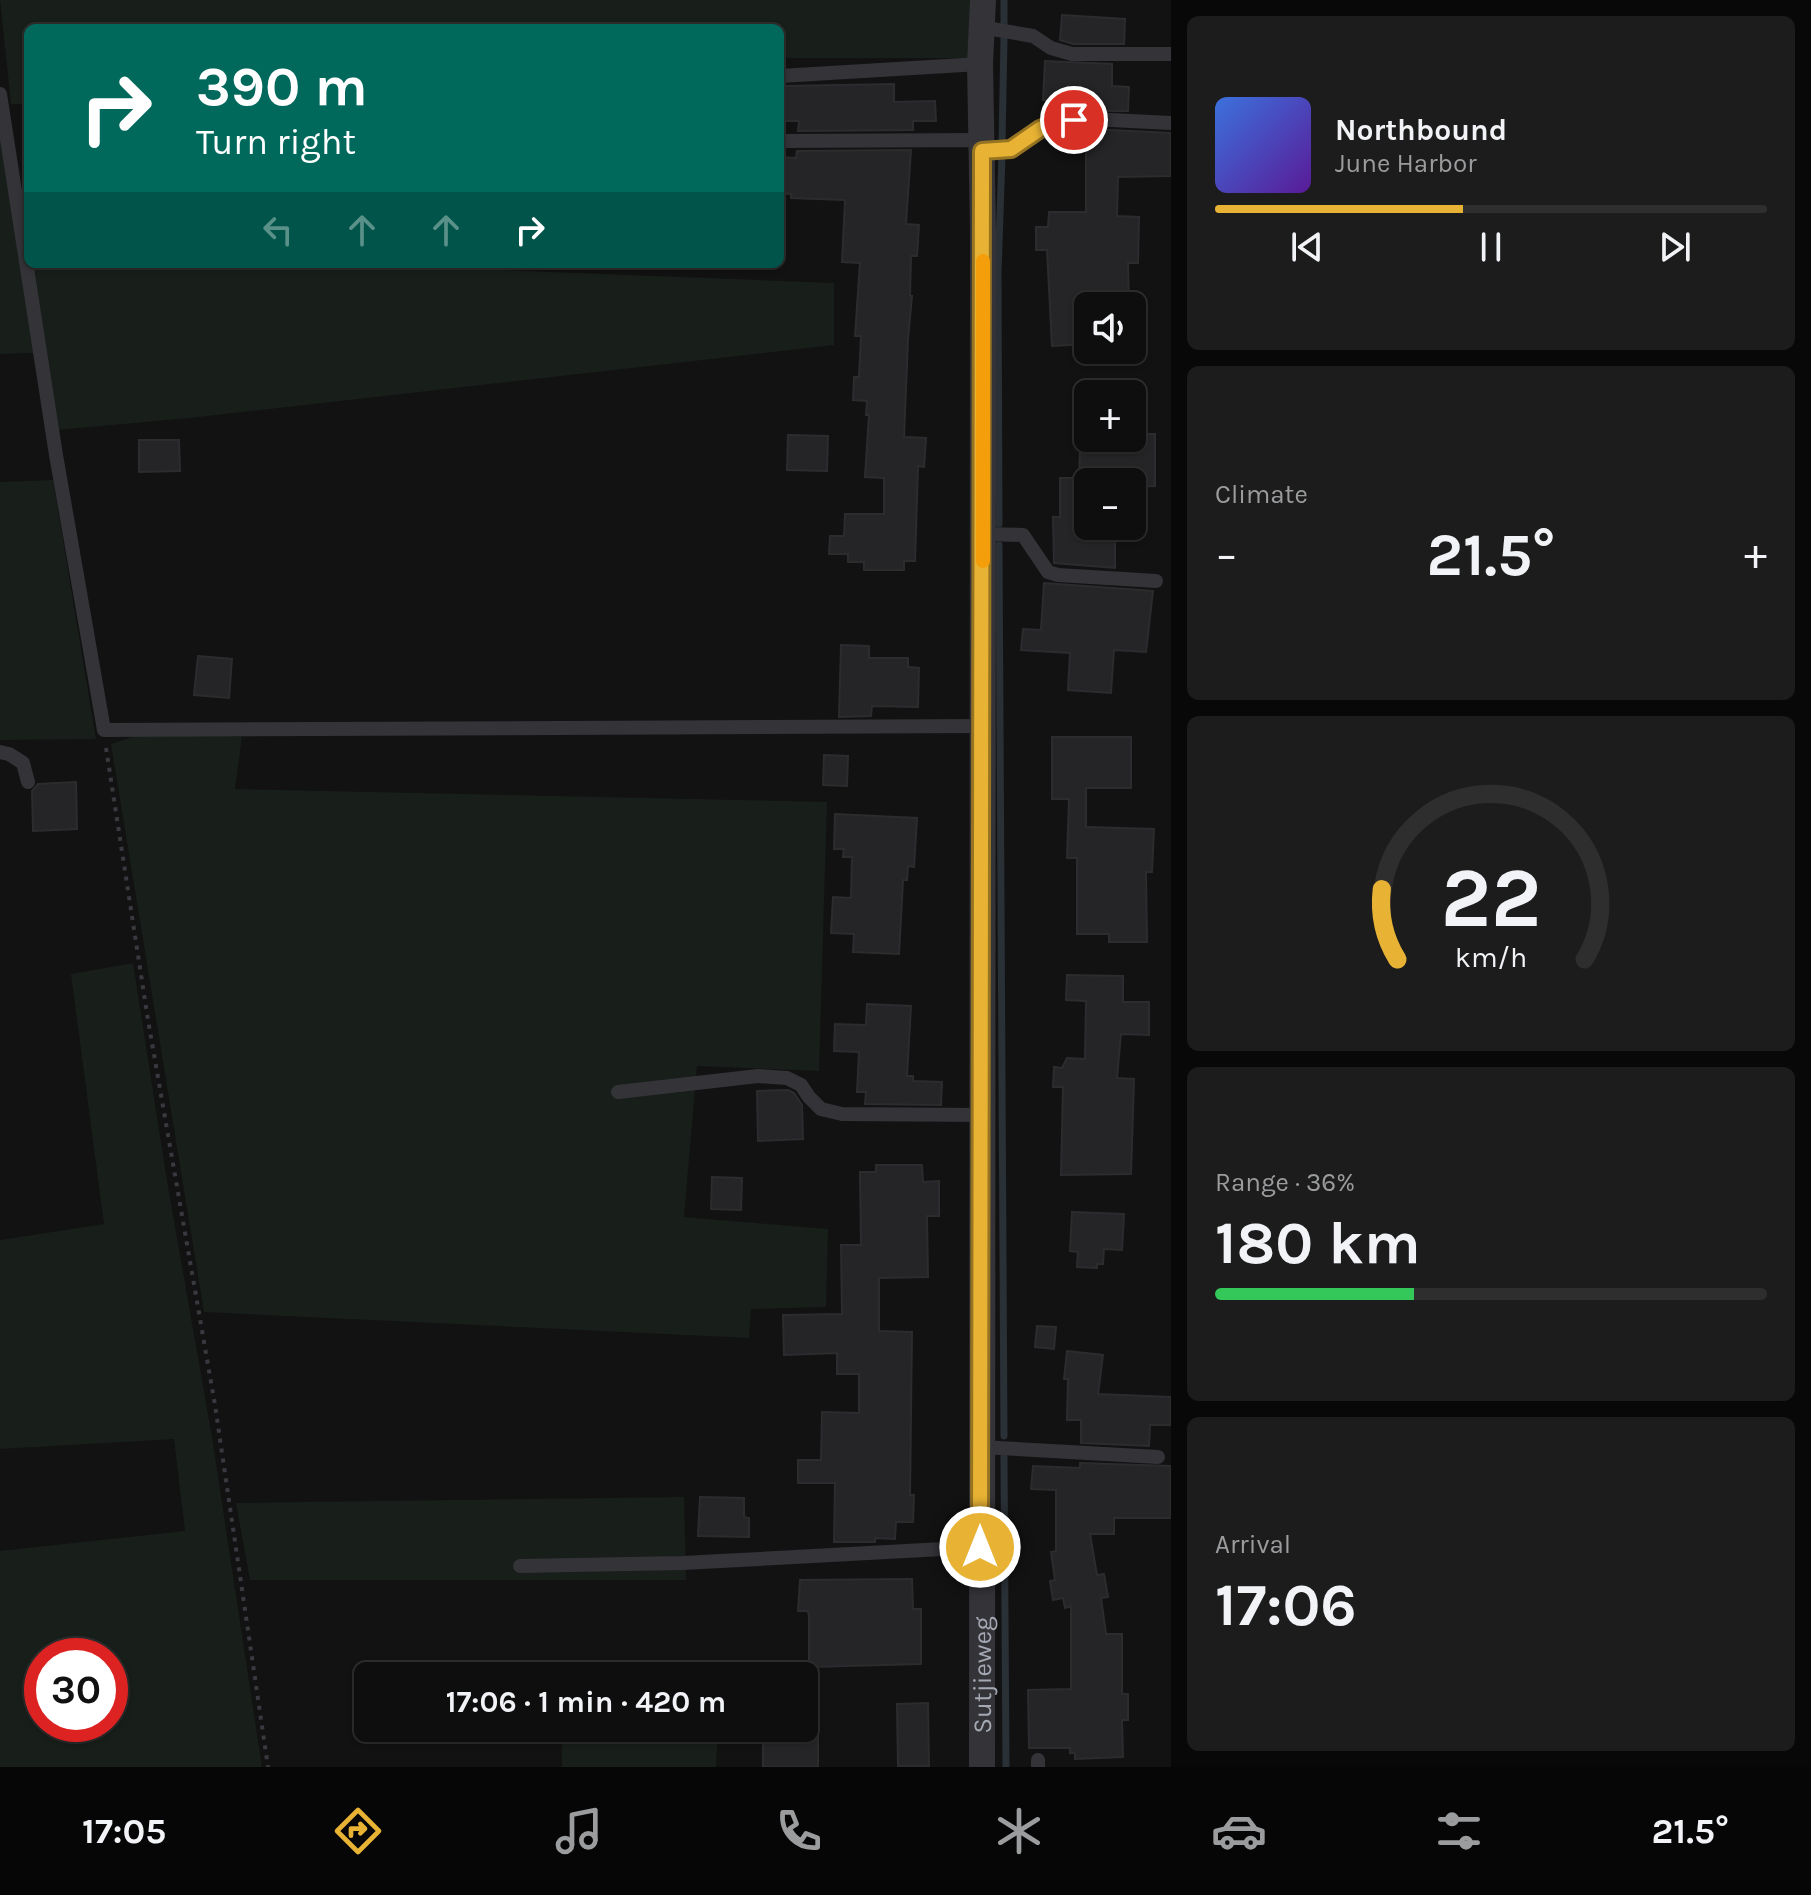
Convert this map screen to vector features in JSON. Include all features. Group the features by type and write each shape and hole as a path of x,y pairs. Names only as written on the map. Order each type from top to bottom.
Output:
{"street":[{"name":"Sutjieweg","path":"982,1767 983,534 980,64 983,0"}],"lane":[{"path":"981,27 1033,36 1051,48 1072,54 1171,54"},
{"path":"784,76 980,64"},
{"path":"0,94 24,249"},
{"path":"784,141 1011,149 1040,129 1057,122 1091,119 1171,123"},
{"path":"27,268 104,730 983,726"},
{"path":"983,534 1023,535 1048,572 1058,575 1156,581"},
{"path":"0,752 23,763 28,782"},
{"path":"618,1092 758,1076 787,1078 801,1085 821,1109 842,1114 981,1115"},
{"path":"981,1447 1158,1457"},
{"path":"520,1566 683,1563 980,1547"}],"path":[{"path":"104,730 148,1020 217,1421 268,1767"}],"shaded area":[{"path":"0,0 974,0 970,58 784,58 784,24 24,24 24,104 11,104"},
{"path":"0,113 34,353 0,354"},
{"path":"33,268 453,268 834,283 834,345 189,418 57,430"},
{"path":"53,480 96,739 0,740 0,482"},
{"path":"152,730 242,737 235,789 827,802 819,1071 697,1066 684,1217 828,1229 826,1307 751,1309 749,1338 204,1312 111,744"},
{"path":"133,963 212,1437 262,1767 0,1767 0,1551 185,1531 174,1439 0,1449 0,1240 104,1224 71,974"},
{"path":"684,1497 686,1580 250,1580 236,1503"},
{"path":"562,1742 717,1742 716,1767 562,1767"}],"building":[{"path":"1062,15 1125,19 1124,44 1073,44 1060,40"},
{"path":"1045,61 1112,64 1112,86 1129,87 1128,111 1071,111 1071,107 1064,107 1064,101 1043,100"},
{"path":"894,84 894,102 935,101 936,121 913,121 913,130 798,131 799,121 784,121 785,86"},
{"path":"1071,131 1171,133 1171,176 1118,177 1117,216 1139,217 1138,263 1128,263 1129,292 1074,292 1074,345 1052,346 1047,250 1036,250 1036,227 1048,227 1049,212 1086,212 1086,150 1071,151"},
{"path":"911,150 906,224 919,225 917,256 911,256 912,296 904,437 926,438 924,467 918,466 915,561 904,561 904,570 864,570 864,562 848,562 848,554 829,554 830,536 844,536 845,514 884,514 884,478 865,477 867,401 853,400 854,377 859,377 861,336 855,336 860,263 842,262 845,200 791,198 791,194 784,193 784,157 796,158 797,151"},
{"path":"1146,434 1155,434 1155,486 1146,486 1146,468 1079,468 1080,452 1146,452"},
{"path":"788,435 828,436 827,471 787,470"},
{"path":"139,440 179,440 180,471 139,472"},
{"path":"1060,478 1074,478 1074,540 1115,540 1115,568 1054,563 1053,517 1060,517"},
{"path":"1044,583 1153,591 1146,652 1114,650 1111,693 1068,690 1070,653 1021,650 1023,629 1041,630"},
{"path":"841,645 869,646 869,658 908,658 908,667 919,668 918,707 872,706 871,716 839,717"},
{"path":"198,656 232,659 229,698 194,695"},
{"path":"1052,737 1131,737 1131,788 1086,788 1086,827 1154,829 1152,872 1146,872 1147,942 1109,942 1109,934 1077,934 1077,858 1067,858 1069,799 1052,799"},
{"path":"824,755 848,756 847,786 823,785"},
{"path":"76,782 77,829 33,831 32,791 38,784"},
{"path":"835,814 917,818 914,867 908,866 907,880 903,880 899,954 853,952 854,934 831,933 833,897 851,898 852,857 843,857 844,849 834,849"},
{"path":"1067,975 1123,976 1123,1002 1149,1002 1149,1035 1121,1034 1117,1078 1134,1079 1131,1174 1061,1175 1063,1087 1053,1087 1054,1067 1062,1068 1067,1058 1085,1059 1086,1001 1066,1000"},
{"path":"867,1004 911,1006 907,1076 913,1076 913,1081 942,1082 941,1105 865,1104 866,1092 857,1092 859,1052 834,1051 835,1024 866,1025"},
{"path":"788,1090 802,1105 803,1139 758,1141 757,1091"},
{"path":"876,1165 922,1165 923,1182 939,1181 939,1216 927,1216 928,1277 879,1278 879,1331 912,1332 910,1495 914,1495 913,1522 896,1522 895,1539 834,1542 835,1483 798,1483 798,1460 821,1460 822,1412 859,1413 859,1374 837,1374 837,1353 784,1355 783,1315 842,1314 841,1245 861,1245 860,1172 876,1172"},
{"path":"712,1177 742,1178 741,1210 711,1209"},
{"path":"1072,1212 1124,1214 1122,1250 1104,1249 1103,1264 1097,1264 1097,1268 1077,1267 1078,1252 1070,1251"},
{"path":"1037,1326 1056,1327 1054,1349 1035,1347"},
{"path":"1067,1351 1103,1355 1098,1394 1171,1397 1171,1425 1150,1425 1149,1446 1081,1443 1081,1420 1067,1420 1068,1379 1064,1379"},
{"path":"1080,1463 1171,1466 1171,1518 1114,1518 1114,1534 1090,1534 1097,1575 1104,1574 1108,1597 1101,1598 1106,1634 1122,1634 1122,1694 1128,1694 1128,1720 1122,1720 1123,1757 1075,1759 1075,1753 1070,1753 1070,1748 1029,1748 1028,1690 1071,1689 1071,1606 1065,1608 1063,1598 1053,1600 1050,1581 1055,1580 1051,1552 1056,1551 1056,1490 1031,1489 1033,1466 1080,1468"},
{"path":"700,1497 744,1498 744,1517 749,1518 749,1537 698,1536"},
{"path":"912,1579 913,1609 921,1609 921,1664 818,1667 818,1662 809,1662 808,1611 798,1611 800,1580"},
{"path":"928,1703 929,1766 898,1766 897,1704"},
{"path":"763,1742 818,1742 818,1767 763,1767"}],"waterway":[{"path":"1004,0 1004,25"},
{"path":"1002,144 1004,38"},
{"path":"999,524 998,273 1002,156"},
{"path":"999,545 1004,1436"},
{"path":"1004,1457 1006,1767"}],"slow traffic":[{"path":"983,261 983,561"}],"route":[{"path":"980,1547 982,151 1011,149 1040,129 1057,122 1074,120"}]}
